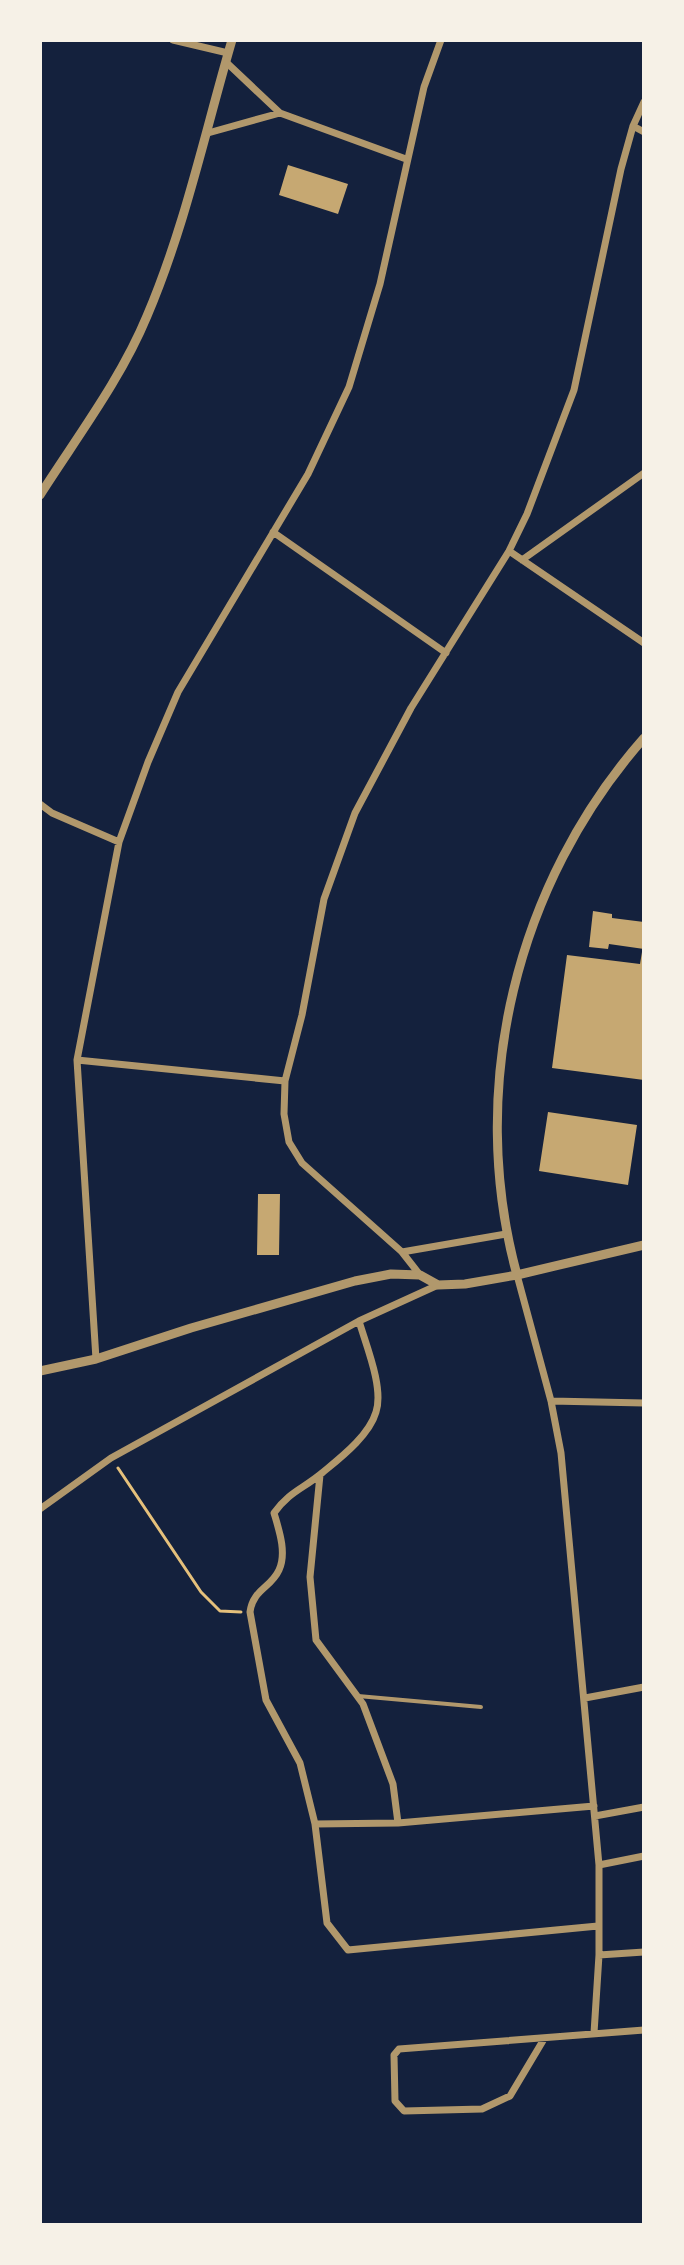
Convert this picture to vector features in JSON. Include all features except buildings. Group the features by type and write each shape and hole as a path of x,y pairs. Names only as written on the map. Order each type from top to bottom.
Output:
{"street":[{"path":"173,40 227,57 280,113 406,159"},
{"path":"40,495 112,381 146,319 170,258 232,40"},
{"path":"96,1359 77,1060 119,842 178,692 308,474 349,387 380,284 424,87 441,40"},
{"path":"438,1285 420,1275 402,1252 302,1163 289,1142 284,1114 285,1081 302,1015 324,899 355,813 411,708 509,551 527,514 574,390 621,169 633,126 644,102"},
{"path":"208,133 280,113"},
{"path":"633,126 644,132"},
{"path":"522,560 644,473"},
{"path":"273,532 446,653"},
{"path":"509,551 644,643"},
{"path":"594,2033 599,1955 599,1865 585,1698 561,1453 551,1401 506,1234 498,1140 500,1057 522,958 559,859 598,796 644,738"},
{"path":"40,804 52,813 119,842"},
{"path":"77,1060 285,1081"},
{"path":"402,1252 506,1234"},
{"path":"40,1509 111,1458 359,1321 438,1285 517,1275 643,1246"},
{"path":"40,1371 96,1359 355,1281 391,1274 420,1275"},
{"path":"359,1321 376,1378 377,1412 363,1434 320,1475 287,1496 274,1513 282,1541 279,1570 252,1600 250,1612 266,1700 300,1763 315,1824 327,1923 348,1950 598,1926"},
{"path":"551,1401 644,1403"},
{"path":"320,1475 310,1577 316,1640 363,1704 393,1784 398,1823"},
{"path":"585,1698 644,1687"},
{"path":"315,1824 398,1823 594,1806"},
{"path":"595,1816 644,1807"},
{"path":"599,1865 644,1856"},
{"path":"599,1955 644,1952"},
{"path":"544,2039 510,2096 482,2109 404,2111 395,2101 394,2055 399,2049 644,2030"}],"lane":[{"path":"358,1696 481,1707"}],"path":[{"path":"111,1458 201,1592 220,1611 250,1612"}]}
